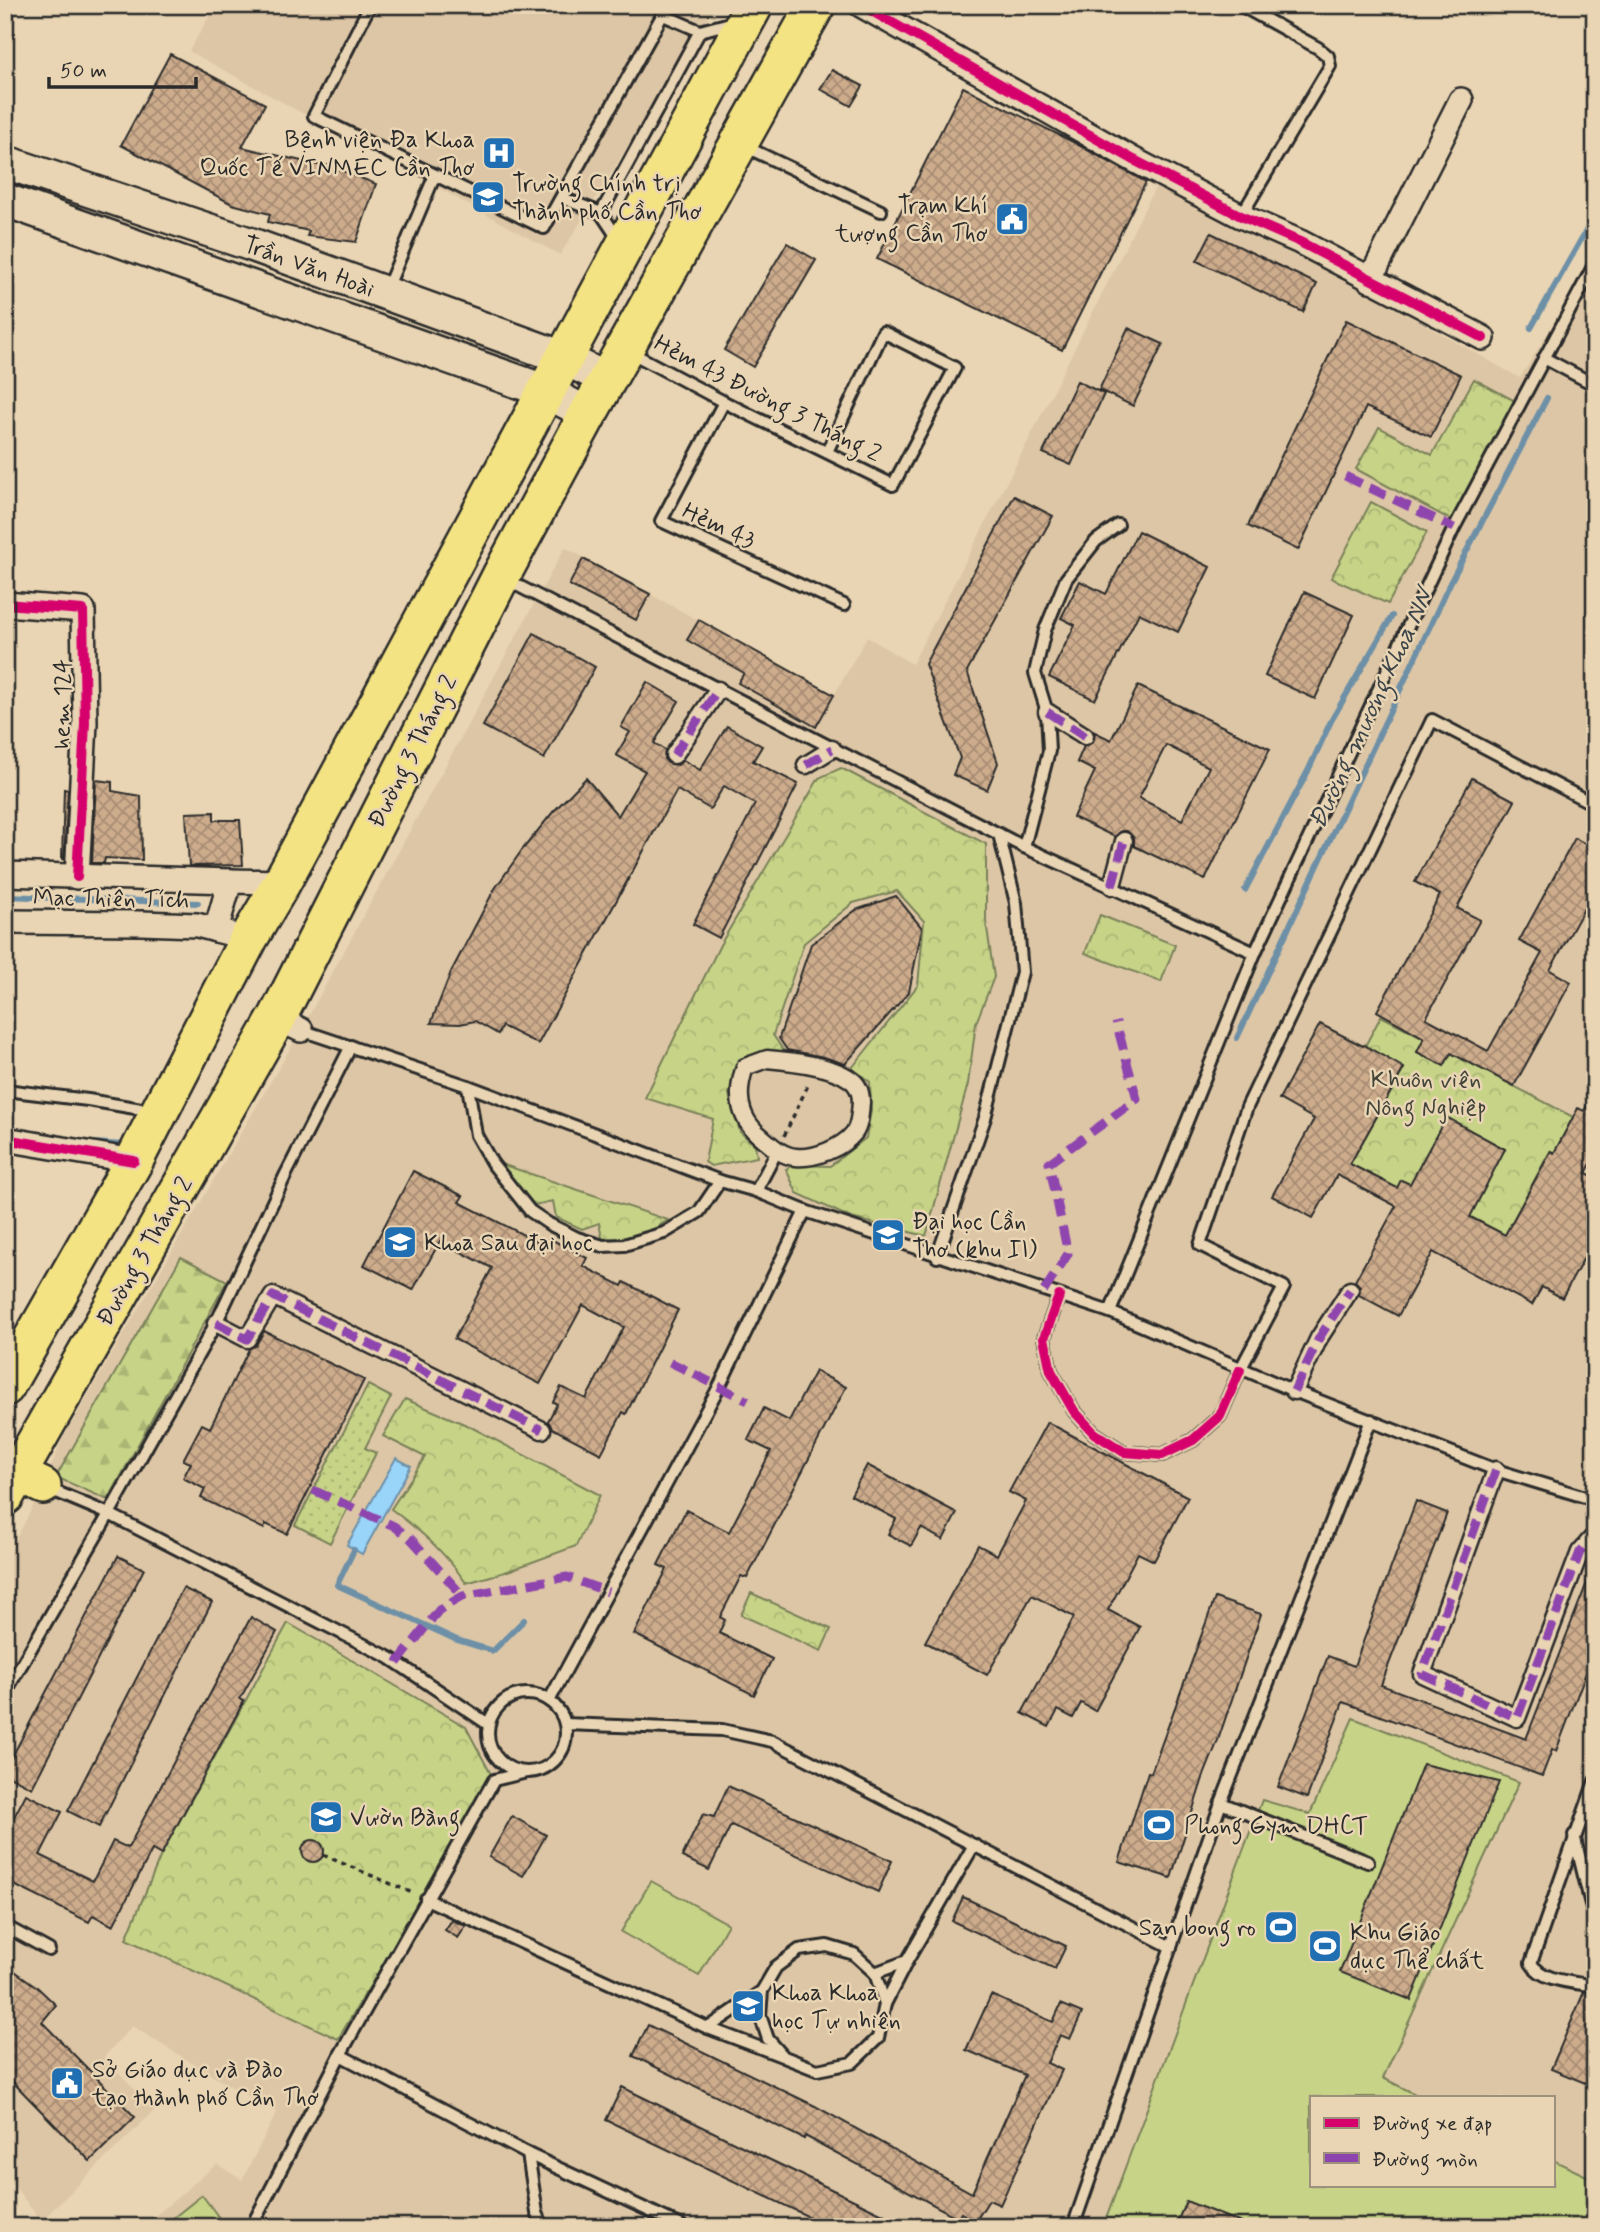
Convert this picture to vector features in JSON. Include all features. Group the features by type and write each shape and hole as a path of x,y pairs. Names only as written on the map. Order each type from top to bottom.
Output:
{"highway":[{"name":"Đường 3 Tháng 2","path":"18,1480 289,1024 501,576 816,5"},
{"name":"Đường 3 Tháng 2","path":"5,1387 134,1161 159,1112 232,934 282,883 750,12"}],"main road":[{"name":"Trần Văn Hoài","path":"5,162 253,245 564,358 616,364"},
{"name":"Trần Văn Hoài","path":"5,200 545,391 588,414"},
{"path":"239,282 253,245"}],"street":[{"path":"861,5 1134,160 1241,216 1300,242 1483,338"},
{"path":"1370,281 1461,100"},
{"name":"hem 124","path":"5,604 83,610 85,723 77,877"},
{"path":"674,755 718,690"},
{"path":"1047,712 1085,736"},
{"path":"806,765 832,749"},
{"path":"1112,886 1124,841"},
{"name":"Mạc Thiên Tích","path":"5,874 282,883"},
{"name":"Mạc Thiên Tích","path":"5,922 197,925 232,934 230,881"},
{"path":"767,1059 793,1061 817,1067 851,1079 861,1092 860,1117 854,1132 840,1145 818,1155 795,1157 777,1151 751,1128 741,1110 738,1085 745,1067 767,1059"},
{"path":"5,1139 134,1161"},
{"path":"1294,1391 1319,1338 1350,1290"},
{"path":"216,1323 247,1339 273,1296 541,1430"},
{"path":"1496,1470 1422,1674 1517,1718 1580,1552 1595,1535"}],"lane":[{"path":"370,5 314,116 544,228 666,10 700,32"},
{"path":"1240,5 1318,48 1328,56 1330,66 1241,216"},
{"path":"601,213 700,32 750,12"},
{"path":"738,144 881,211"},
{"path":"385,293 435,175"},
{"path":"562,198 601,213 624,247"},
{"path":"1110,1312 1255,953 1454,528 1595,263"},
{"name":"Hẻm 43 Đường 3 Tháng 2","path":"616,364 724,402 893,485 955,368 883,332 827,452"},
{"path":"1544,358 1595,385"},
{"name":"Hẻm 43","path":"724,402 661,521 844,605"},
{"path":"1024,847 1049,751 1047,712 1035,673 1045,630 1066,579 1096,541 1118,526"},
{"path":"501,576 1024,847 1255,953"},
{"path":"1059,1296 1044,1338 1051,1371 1074,1411 1094,1433 1124,1452 1162,1455 1192,1440 1220,1416 1240,1370 1284,1287 1200,1245 1247,1107 1432,720 1595,805"},
{"path":"937,1257 985,1118 1023,972 1016,902 999,834"},
{"path":"289,1024 468,1086 805,1211 937,1257 1110,1312 1240,1370 1496,1470 1595,1500"},
{"path":"5,1698 12,1681 216,1323 286,1174 351,1046"},
{"path":"468,1086 477,1135 492,1163 530,1211 577,1238 603,1247 624,1245 664,1233 699,1212 720,1181"},
{"path":"5,1090 159,1112"},
{"path":"756,1191 777,1151"},
{"path":"549,1701 719,1385 805,1211"},
{"path":"1073,2227 1221,1803 1371,1420"},
{"path":"18,1480 109,1514 390,1658 488,1724"},
{"path":"256,2218 340,2055 494,1780 537,1770 554,1760 564,1744 565,1724 562,1715 549,1701 529,1694 508,1699 492,1714 488,1724 490,1747 496,1758 515,1770 527,1772"},
{"path":"565,1724 722,1730 772,1741 1171,1947"},
{"path":"1595,1781 1531,1963 1549,1978 1595,1986"},
{"path":"1221,1803 1367,1862"},
{"path":"1574,1835 1595,1921"},
{"path":"426,1899 708,2028 817,2070 852,2063 877,2038 886,2004 907,1961 974,1845"},
{"path":"5,1926 49,1950"},
{"path":"708,2028 762,1991 776,1967 799,1950 827,1946 854,1954 874,1973 886,2004"},
{"path":"874,1973 907,1961"},
{"path":"762,1991 760,2015 768,2039 784,2057"},
{"path":"340,2055 667,2224 684,2227"},
{"path":"528,2154 537,2213 543,2227"}],"path":[{"path":"777,1151 817,1067"},
{"path":"323,1855 426,1899"}],"shaded area":[{"name":"Bệnh viện Đa Khoa Quốc Tế VINMEC Cần Thơ","path":"216,5 716,5 560,255 189,51"},
{"name":"Đại học Cần Thơ (khu II)","path":"1156,186 1340,277 1520,378 1595,256 1595,2227 142,2227 217,2164 242,2180 277,2112 132,2026 104,2057 155,2110 41,2221 5,2174 5,1561 43,1486 62,1440 301,1030 565,547 834,695 867,637 912,664"}],"green space":[{"path":"1474,379 1515,401 1451,520 1356,469 1379,427 1432,455"},
{"path":"1371,502 1427,532 1388,604 1331,578"},
{"path":"841,768 986,844 986,921 994,977 976,1023 968,1084 926,1236 851,1218 797,1193 786,1169 792,1165 830,1166 866,1138 871,1111 870,1082 852,1068 918,985 924,921 897,891 853,903 804,943 773,1035 786,1054 740,1065 729,1094 740,1132 755,1145 757,1157 711,1166 705,1162 713,1119 645,1098 720,945 819,778"},
{"path":"1100,915 1175,945 1161,982 1085,953"},
{"name":"Khuôn viên Nông Nghiệp","path":"1381,1016 1424,1038 1417,1052 1444,1066 1451,1053 1573,1117 1554,1153 1550,1151 1505,1235 1439,1200 1505,1150 1447,1117 1421,1163 1415,1187 1402,1180 1397,1188 1350,1164 1404,1069 1365,1046"},
{"path":"501,1164 668,1220 637,1236 602,1238 599,1223 582,1229 556,1217 553,1201 534,1205"},
{"path":"181,1257 227,1281 108,1500 56,1477"},
{"path":"368,1385 391,1397 365,1448 376,1453 330,1543 295,1525"},
{"path":"405,1399 469,1426 600,1495 576,1546 466,1583 432,1543 391,1509 425,1457 383,1436"},
{"path":"751,1593 831,1629 821,1651 741,1615"},
{"name":"Vườn Bàng","path":"288,1623 466,1727 494,1780 338,2039 126,1939 161,1855"},
{"name":"Khu Giáo dục Thể chất","path":"1353,1718 1519,1782 1383,2078 1419,2096 1310,2096 1310,2186 1554,2186 1554,2160 1595,2180 1595,2227 1103,2227 1262,1800 1310,1814"},
{"path":"651,1881 728,1924 699,1976 621,1932"},
{"path":"202,2195 226,2227 162,2227"}],"water":[{"path":"396,1458 411,1466 362,1554 347,1545"}],"building":[{"path":"170,54 265,104 242,147 327,167 328,165 376,184 356,242 307,236 309,231 268,222 270,214 232,204 121,145"},
{"path":"832,70 863,86 851,106 820,89"},
{"name":"Trạm Khí tượng Cần Thơ","path":"963,87 1146,182 1062,350 877,259"},
{"path":"1211,233 1317,284 1303,312 1197,261"},
{"path":"787,243 816,260 753,367 724,350"},
{"path":"1346,320 1461,375 1431,437 1366,407 1298,550 1248,526"},
{"path":"1128,328 1163,344 1133,406 1099,390"},
{"path":"1077,381 1104,394 1071,465 1043,453"},
{"path":"1014,496 1053,516 967,671 998,763 987,790 953,775 960,758 925,664"},
{"path":"1138,531 1210,567 1178,632 1139,613 1095,700 1049,677 1075,625 1061,618 1080,581 1106,594"},
{"path":"583,559 650,594 636,620 569,585"},
{"path":"1304,592 1354,615 1315,699 1265,676"},
{"path":"699,620 834,695 816,727 738,683 744,673 687,640"},
{"path":"534,633 595,667 544,759 483,726"},
{"path":"647,682 679,701 654,743 665,750 664,759 668,763 678,765 683,760 700,770 727,726 762,746 753,761 798,784 719,938 693,924 755,804 724,786 710,809 677,790 538,1044 502,1026 498,1034 475,1021 460,1024 431,1023 451,972 494,890 553,812 586,778 618,816 645,771 616,755 630,732 621,727"},
{"path":"1138,686 1270,749 1205,880 1134,846 1134,838 1127,831 1121,831 1115,837 1073,817 1095,771 1077,762 1084,746 1093,742 1095,732 1111,740","holes":["1166,745 1209,767 1182,820 1139,798"]},
{"path":"1472,778 1515,801 1457,908 1480,920 1426,1018 1488,1051 1542,953 1519,941 1575,838 1595,849 1595,889 1550,970 1571,982 1514,1086 1451,1053 1444,1066 1417,1052 1424,1038 1377,1011 1440,895 1415,882"},
{"path":"96,780 112,782 112,791 141,796 142,860 105,858 104,863 92,863"},
{"path":"64,789 68,790 62,859"},
{"path":"214,812 214,820 240,820 243,865 189,866 186,813"},
{"path":"896,896 922,928 909,992 845,1064 787,1050 779,1038 811,944 856,910"},
{"path":"1320,1024 1404,1068 1350,1164 1397,1188 1401,1180 1410,1184 1446,1117 1505,1149 1470,1217 1505,1235 1551,1151 1554,1153 1578,1108 1584,1111 1595,1091 1595,1156 1586,1173 1595,1177 1595,1238 1562,1298 1542,1287 1532,1305 1433,1252 1398,1316 1359,1295 1360,1286 1355,1281 1396,1206 1337,1175 1313,1218 1272,1196 1314,1119 1279,1099"},
{"path":"413,1171 463,1196 459,1202 545,1246 549,1238 587,1258 583,1266 622,1286 624,1282 678,1310 626,1414 623,1412 601,1454 552,1428 548,1421 557,1404 553,1402 561,1387 586,1399 624,1327 583,1305 540,1384 454,1339 492,1268 440,1241 413,1290 364,1265"},
{"path":"264,1331 364,1380 287,1534 266,1524 264,1529 201,1498 205,1489 183,1478 191,1463 183,1460 202,1424 210,1428 249,1349 256,1345"},
{"path":"815,1371 846,1387 747,1578 741,1576 720,1617 725,1620 719,1633 772,1659 754,1695 634,1634 667,1569 658,1565 686,1510 729,1532 771,1451 748,1440 764,1408 789,1421"},
{"path":"1047,1422 1188,1497 1154,1561 1138,1553 1108,1610 1140,1627 1095,1711 1081,1703 1073,1718 1058,1710 1049,1727 1022,1713 1074,1617 1032,1595 987,1675 925,1642 978,1545 997,1555 1026,1501 1009,1492"},
{"path":"867,1465 957,1513 943,1540 921,1528 911,1546 888,1534 896,1519 851,1495"},
{"path":"1416,1501 1447,1513 1381,1685 1526,1739 1595,1562 1595,1649 1556,1751 1552,1750 1542,1776 1343,1702 1307,1798 1278,1787 1328,1656 1354,1666"},
{"path":"118,1556 144,1569 32,1788 5,1774 5,1770"},
{"path":"183,1588 212,1602 99,1827 68,1811"},
{"path":"1215,1598 1261,1614 1171,1878 1119,1862 1148,1772 1151,1773"},
{"path":"251,1617 277,1632 240,1699 244,1701 161,1855 152,1850 113,1926 93,1915 89,1922 10,1883 13,1877 5,1874 5,1834 26,1794 62,1812 40,1855 93,1881 113,1841 128,1848"},
{"path":"1423,1764 1499,1782 1411,2000 1340,1972"},
{"path":"728,1786 892,1861 878,1892 731,1825 709,1870 682,1857 703,1814 714,1817"},
{"path":"512,1816 546,1835 523,1876 489,1857"},
{"path":"309,1840 317,1840 324,1847 324,1855 317,1862 309,1862 302,1855 302,1847"},
{"path":"963,1897 1066,1946 1055,1969 952,1921"},
{"path":"452,1920 466,1926 458,1938 445,1930"},
{"path":"5,1964 37,1987 56,2005 42,2022 135,2117 90,2161 5,2074 5,2015 14,2003 5,1996"},
{"path":"1584,1992 1595,1994 1595,2087 1551,2069"},
{"path":"991,1995 1053,2022 1061,2004 1082,2013 1070,2039 1060,2035 1047,2063 1062,2070 1000,2205 989,2200 975,2222 961,2213 958,2218 805,2136 804,2139 633,2056 648,2025 815,2106 972,2193 1025,2075 966,2050"},
{"path":"622,2087 910,2227 830,2227 606,2120"},
{"path":"1186,2201 1249,2226 1249,2227 1175,2227"}],"waterway":[{"path":"1531,328 1595,215"},
{"name":"Đường mương Khoa NN","path":"1237,1038 1452,579 1547,398"},
{"path":"1245,890 1308,771 1331,721 1392,616"},
{"path":"5,896 198,903"},
{"path":"94,1143 123,1145"},
{"path":"354,1550 337,1585 457,1640 493,1651 524,1620"}],"marked path":[{"path":"1345,476 1454,528"},
{"path":"674,755 718,690"},
{"path":"1047,712 1085,736"},
{"path":"806,765 832,749"},
{"path":"1112,886 1124,841"},
{"path":"1044,1291 1068,1254 1049,1163 1137,1099 1116,1022"},
{"path":"1294,1391 1319,1338 1350,1290"},
{"path":"216,1323 247,1339 273,1296 542,1430"},
{"path":"670,1362 748,1401"},
{"path":"1496,1470 1422,1674 1517,1718 1580,1552 1595,1535"},
{"path":"313,1490 394,1526 411,1539 463,1596"},
{"path":"397,1663 439,1610 463,1596 567,1577 608,1592"}],"cycle path":[{"path":"861,5 1134,160 1241,216 1300,242 1483,338"},
{"path":"5,604 83,610 85,723 77,877"},
{"path":"5,1139 134,1161"},
{"path":"1059,1296 1044,1338 1051,1371 1074,1411 1094,1433 1124,1452 1162,1455 1193,1440 1220,1416 1240,1370"}],"place":[{"name":"Bệnh viện Đa Khoa Quốc Tế VINMEC Cần Thơ","path":"499,153"},
{"name":"Trường Chính trị Thành phố Cần Thơ","path":"488,197"},
{"name":"Trạm Khí tượng Cần Thơ","path":"1012,219"},
{"name":"Đại học Cần Thơ (khu II)","path":"888,1235"},
{"name":"Khoa Sau đại học","path":"400,1242"},
{"name":"Vườn Bàng","path":"326,1817"},
{"name":"Phong Gym DHCT","path":"1159,1825"},
{"name":"San bong ro","path":"1281,1927"},
{"name":"Khu Giáo dục Thể chất","path":"1325,1946"},
{"name":"Khoa Khoa học Tự nhiên","path":"748,2006"},
{"name":"Sở Giáo dục và Đào tạo thành phố Cần Thơ","path":"67,2083"}]}
